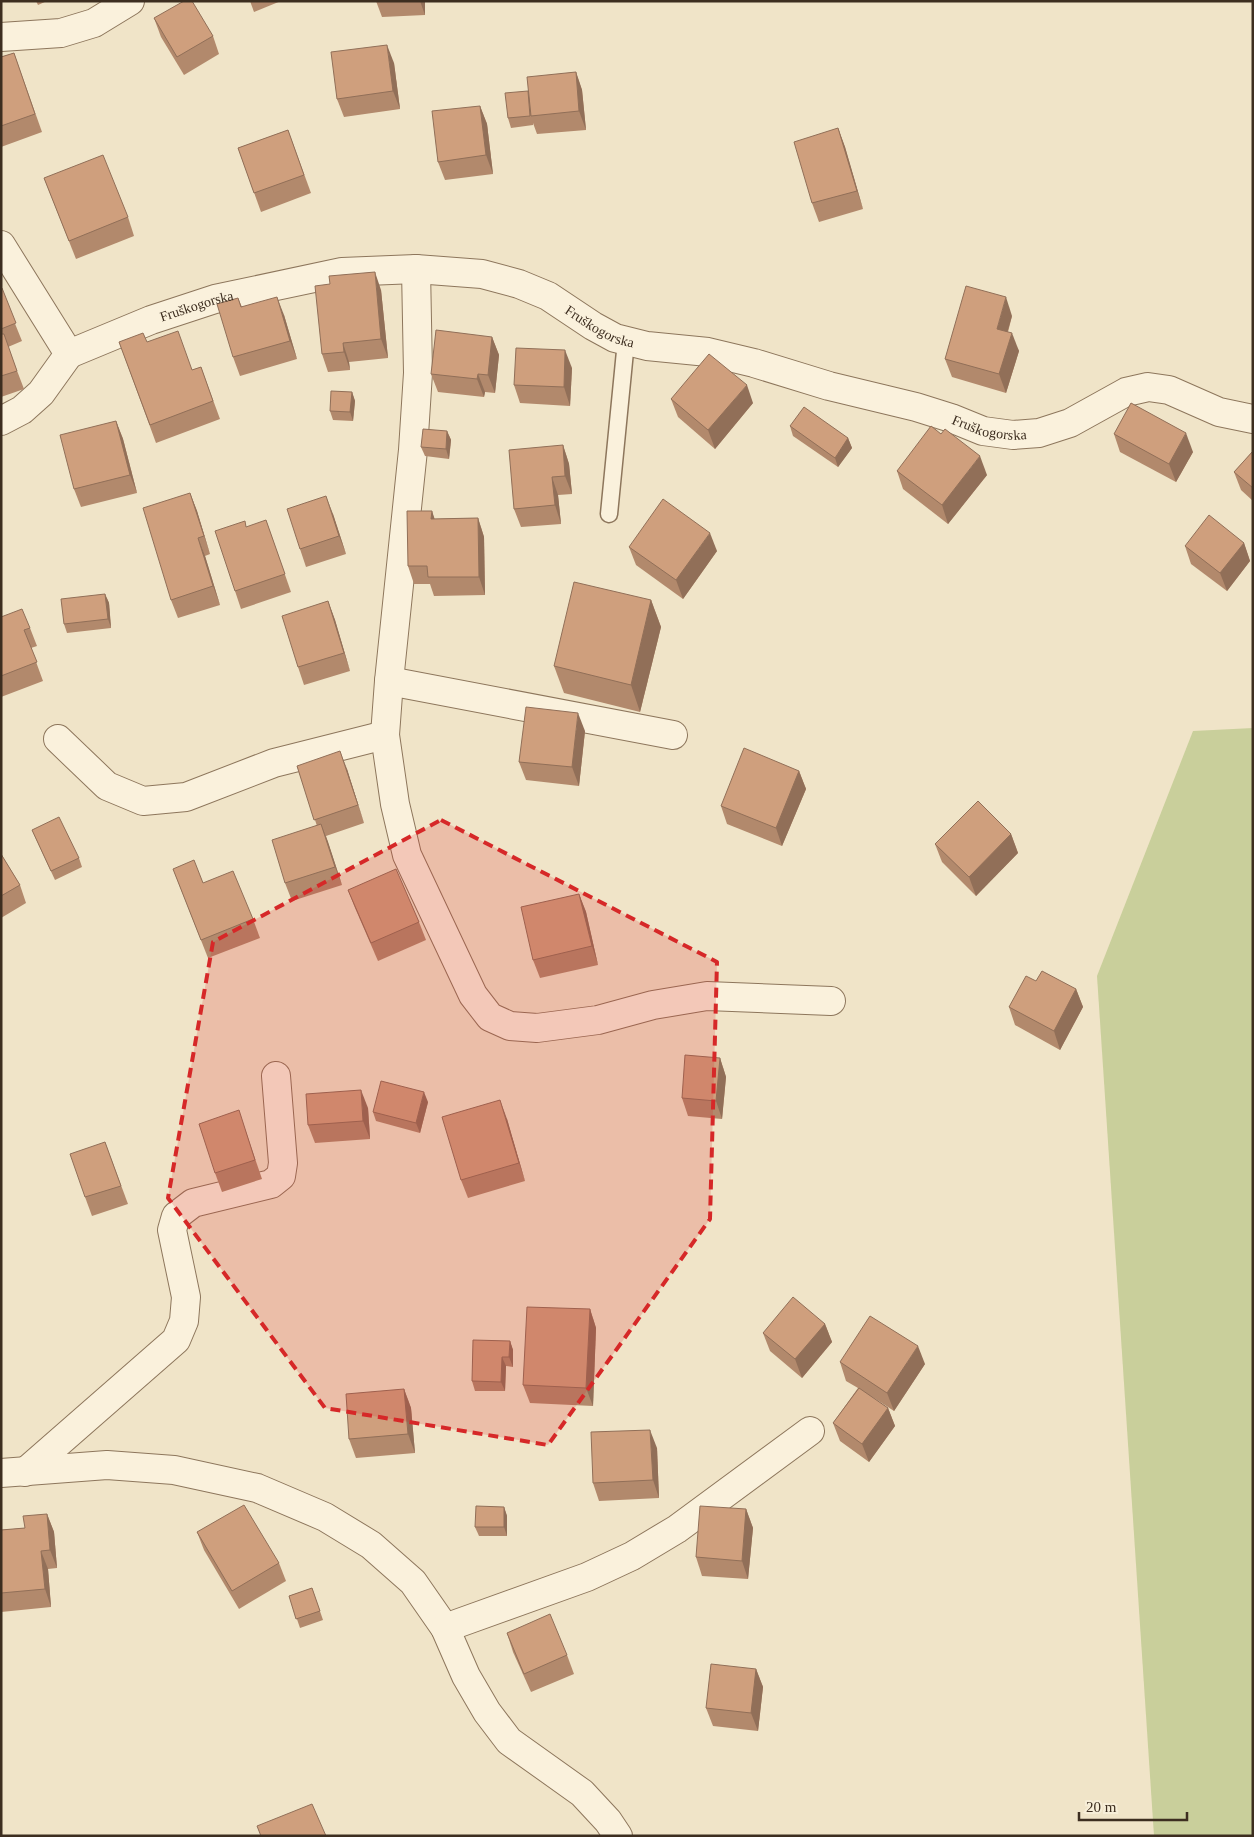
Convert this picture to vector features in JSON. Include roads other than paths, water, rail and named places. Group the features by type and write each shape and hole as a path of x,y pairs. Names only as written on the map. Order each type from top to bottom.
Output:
{"street":[{"path":"1,37 61,33 94,23 130,1"},
{"path":"1,244 69,354 41,393 22,410 1,421"},
{"path":"416,269 418,373 413,450 385,734 395,804 407,855 473,995 490,1017 510,1026 537,1028 598,1020 653,1006 707,996 831,1001"},
{"name":"Fruškogorska","path":"69,354 151,320 215,299 342,272 416,269 482,274 519,284 548,296 593,326 615,338 647,346 708,352 744,360 829,386 916,407 983,431 1013,435 1039,433 1070,424 1126,392 1148,387 1169,390 1219,412 1253,420"},
{"path":"389,681 673,735"},
{"path":"58,739 107,786 143,801 186,797 274,763 385,734"},
{"path":"13,1473 176,1340 184,1321 186,1297 172,1230 176,1216 193,1203 271,1184 281,1176 283,1163 276,1076"},
{"path":"445,1628 587,1576 632,1556 676,1529 810,1431"},
{"path":"13,1473 107,1465 174,1470 258,1488 325,1517 371,1545 412,1582 445,1628 466,1676 487,1712 509,1740 582,1793 608,1821 618,1836"}],"lane":[{"path":"609,514 626,341"}]}
